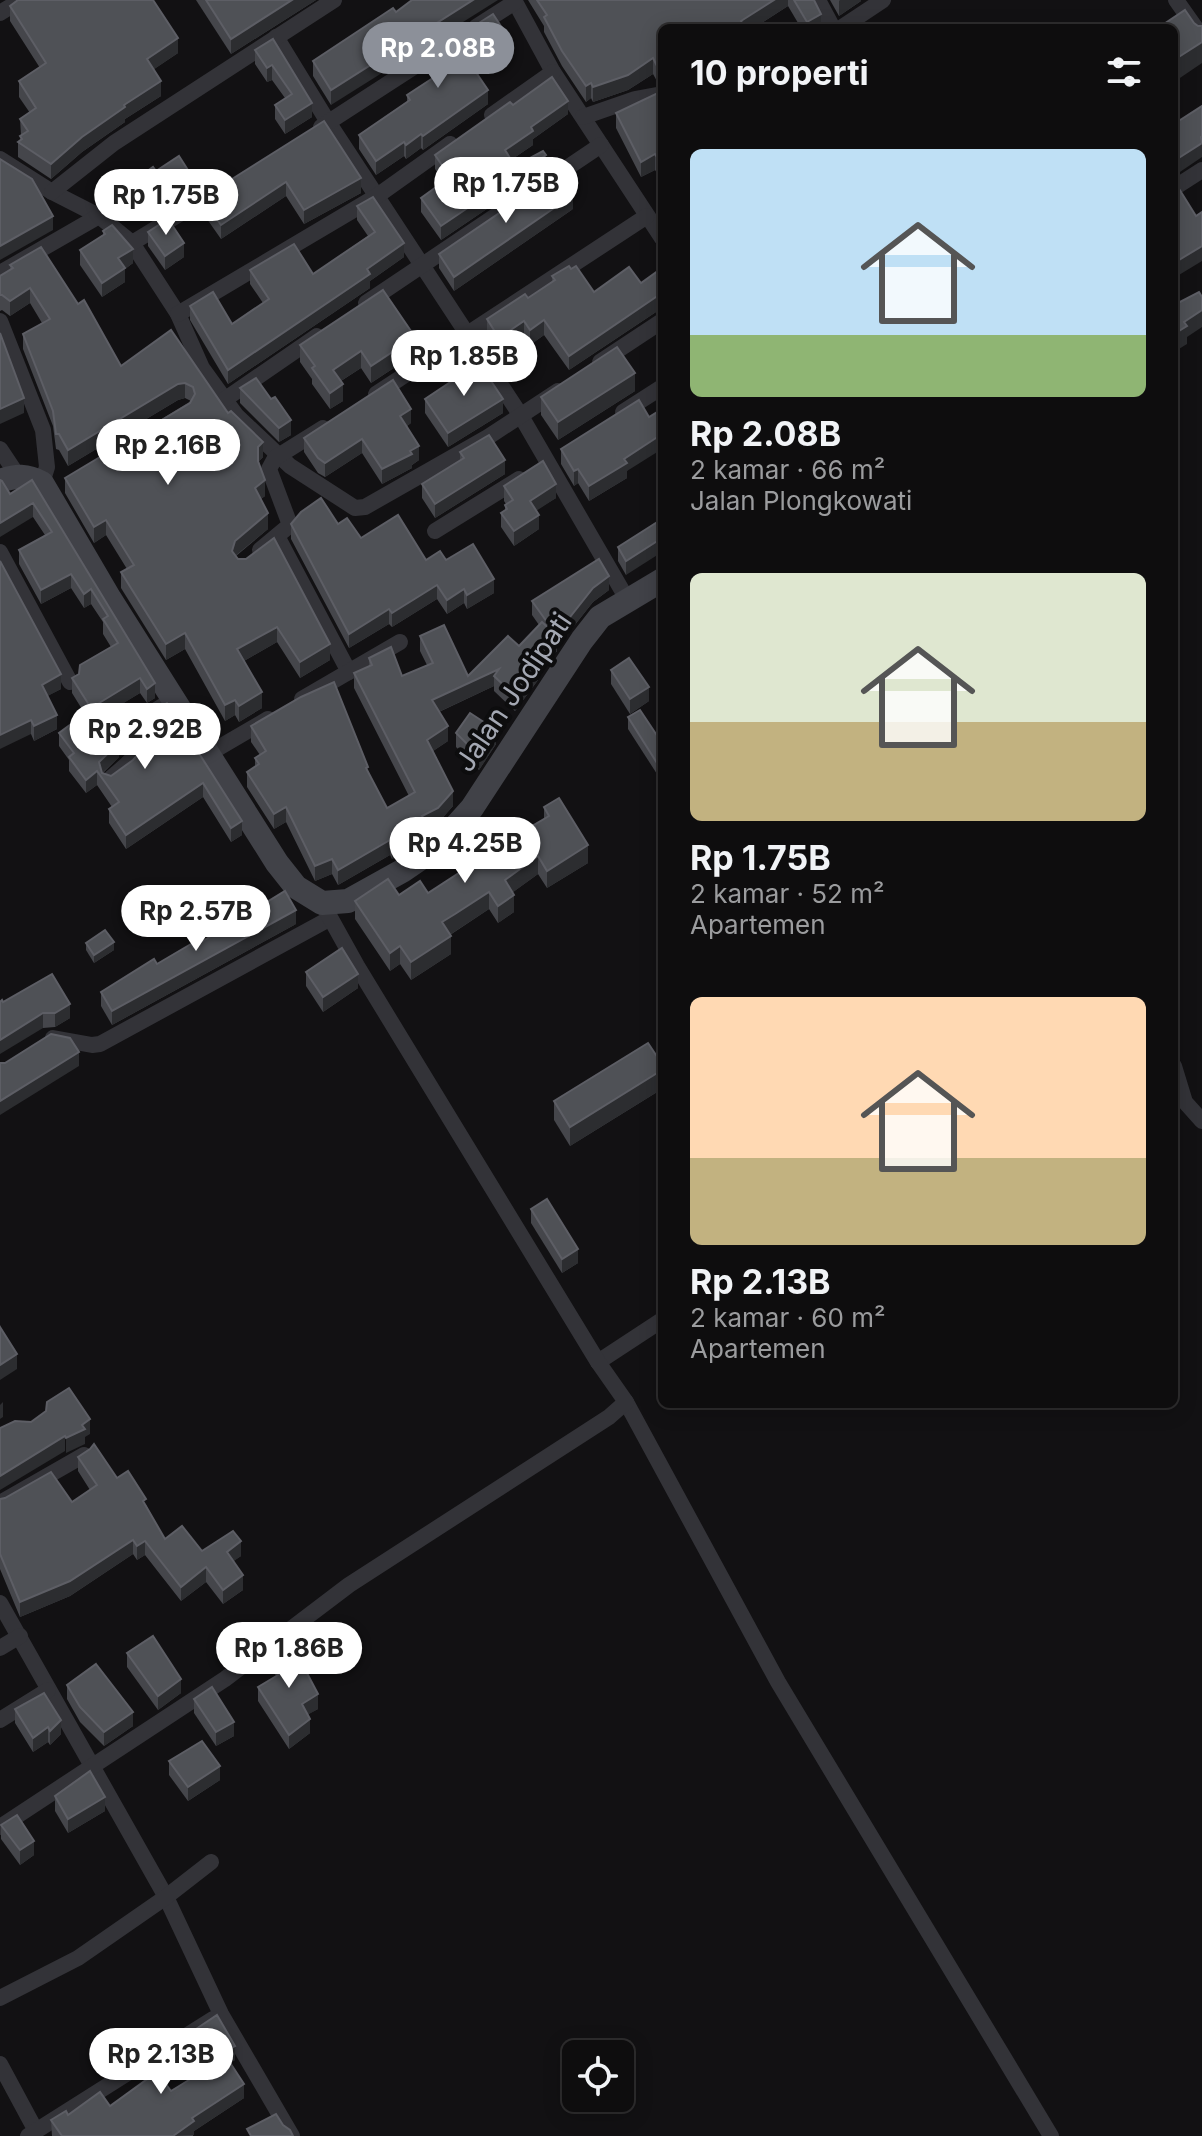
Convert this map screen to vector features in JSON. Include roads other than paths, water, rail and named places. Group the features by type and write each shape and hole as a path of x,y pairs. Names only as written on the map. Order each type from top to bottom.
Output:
{"street":[{"path":"0,13 21,0"},
{"path":"818,0 831,24"},
{"path":"847,24 883,0"},
{"path":"1176,0 1202,37"},
{"path":"302,138 514,1 553,72 658,232"},
{"path":"52,192 114,143 276,37 322,3"},
{"path":"276,37 467,335 521,416 554,457 602,558 627,599"},
{"path":"178,314 377,196 553,72"},
{"path":"583,117 635,99 658,95"},
{"path":"356,310 601,145"},
{"path":"0,159 52,192 99,216 132,243 178,314 202,368 224,400 275,459 361,509 488,437 658,324"},
{"path":"1178,185 1202,170"},
{"path":"132,243 237,179"},
{"path":"0,273 99,216"},
{"path":"360,404 647,216"},
{"path":"0,321 43,430 50,486 110,599 296,887 326,911 598,1362 626,1402 778,1682 1051,2136"},
{"path":"224,400 329,328"},
{"path":"611,420 658,390"},
{"path":"243,564 288,528 290,523 269,476 275,459 333,421"},
{"path":"0,449 9,478 31,477 50,486"},
{"path":"435,531 554,457"},
{"path":"277,536 349,672"},
{"path":"0,552 70,682"},
{"name":"Jalan Jodipati","path":"326,911 402,871 437,847 472,808 600,617 658,582"},
{"path":"208,754 400,642"},
{"path":"110,779 138,751 144,718 175,698"},
{"path":"34,1046 49,1037 100,1044 326,911"},
{"path":"1178,1079 1185,1102 1202,1121"},
{"path":"598,1362 658,1323"},
{"path":"0,1827 225,1679 349,1585 597,1425 626,1402"},
{"path":"0,1503 84,1455"},
{"path":"0,1603 166,1897 221,2014 292,2136"},
{"path":"0,1648 20,1636"},
{"path":"0,1720 48,1690"},
{"path":"0,1998 78,1958 211,1862"},
{"path":"0,2064 32,2133 221,2014"}]}
